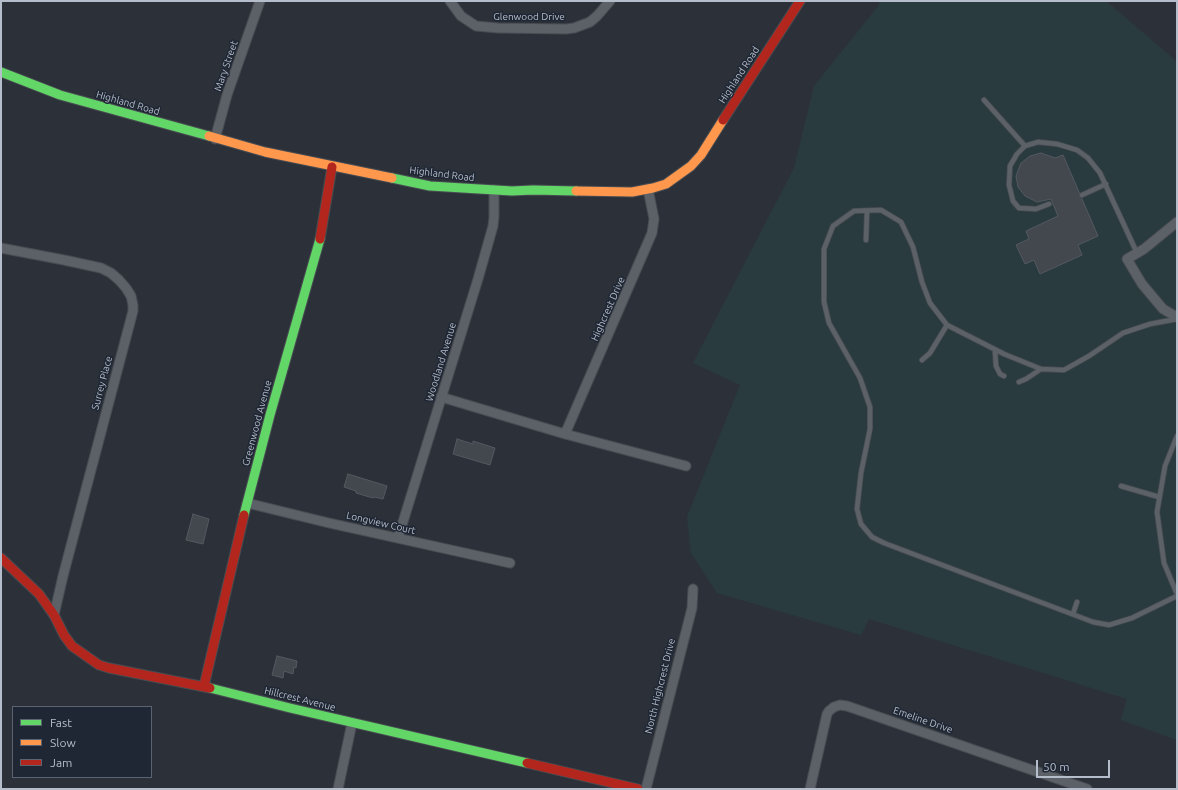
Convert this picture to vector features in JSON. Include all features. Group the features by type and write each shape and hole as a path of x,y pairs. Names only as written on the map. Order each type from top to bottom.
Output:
{"street":[{"name":"Mary Street","path":"215,139 228,95 260,1"},
{"name":"Glenwood Drive","path":"450,1 461,16 476,26 498,28 574,28 590,22 610,1"},
{"name":"Highland Road","path":"1,72 60,95 215,139 265,152 430,186 494,190 632,192 666,184 680,176 701,155 800,1"},
{"name":"Greenwood Avenue","path":"204,686 247,503 270,415 319,244 332,166"},
{"name":"Highcrest Drive","path":"565,434 652,233 654,219 648,189"},
{"name":"Woodland Avenue","path":"398,538 493,226 494,190"},
{"path":"1177,222 1144,249 1127,259 1142,284 1163,309 1177,318"},
{"name":"Surrey Place","path":"1,248 101,268 111,273 126,288 131,296 133,305 133,311 54,615"},
{"path":"441,397 565,434 686,466"},
{"name":"Longview Court","path":"247,503 510,563"},
{"name":"Hillcrest Avenue","path":"1,558 39,594 54,615 64,635 72,646 99,665 204,686 615,786 638,789"},
{"name":"North Highcrest Drive","path":"646,789 692,608 693,588"},
{"name":"Emeline Drive","path":"810,789 827,714 834,707 840,706 847,706 1087,789"},
{"path":"338,789 352,723"}],"lane":[{"path":"984,100 1025,146"},
{"path":"1050,204 1036,209 1019,208 1013,201 1009,185 1010,166 1017,154 1025,146 1038,142 1057,144 1077,150 1088,158 1100,172 1136,253"},
{"path":"1082,195 1106,184"},
{"path":"1177,318 1150,324 1123,333 1089,356 1064,370 1041,369 995,350 947,325 930,303 922,282 913,247 901,222 881,210 854,211 833,226 824,249 824,302 829,323 860,378 870,406 870,429 861,473 857,509 861,524 872,537 884,543 1093,622 1110,625 1132,618 1177,595 1164,563 1157,512 1165,466 1177,436"},
{"path":"866,240 867,211"},
{"path":"922,360 930,353 947,325"},
{"path":"995,350 996,366 1000,374 1004,376"},
{"path":"1019,382 1041,369"},
{"path":"1121,486 1159,497"},
{"path":"1073,614 1077,602"}],"shaded area":[{"path":"879,1 1106,1 1174,59 1177,65 1177,740 1121,720 1127,699 869,619 861,635 717,593 691,553 687,517 740,385 693,363 794,168 814,86 879,5"}],"building":[{"path":"1041,153 1055,158 1063,155 1098,236 1078,245 1082,255 1040,274 1034,260 1025,264 1016,245 1029,239 1026,231 1058,216 1051,199 1037,202 1025,196 1018,187 1016,176 1021,163 1030,156"},
{"path":"457,439 473,444 473,441 495,448 490,465 453,454"},
{"path":"348,474 387,486 383,499 356,493 356,491 344,487"},
{"path":"193,514 209,519 203,544 186,540"},
{"path":"277,656 297,661 293,674 284,671 283,678 272,675"}],"traffic: fast":[{"path":"1,72 60,95 209,136"},
{"path":"392,178 430,186 512,191 576,191"},
{"path":"244,515 270,415 320,239"},
{"path":"210,688 527,763"}],"traffic: slow":[{"path":"576,191 632,192 666,184 691,166 701,155 723,120"},
{"path":"209,136 265,152 392,178"}],"traffic: jam":[{"path":"723,120 800,1"},
{"path":"320,239 332,167"},
{"path":"204,686 244,515"},
{"path":"1,558 39,594 54,615 64,635 72,646 99,665 210,688"},
{"path":"527,763 638,789"}]}
